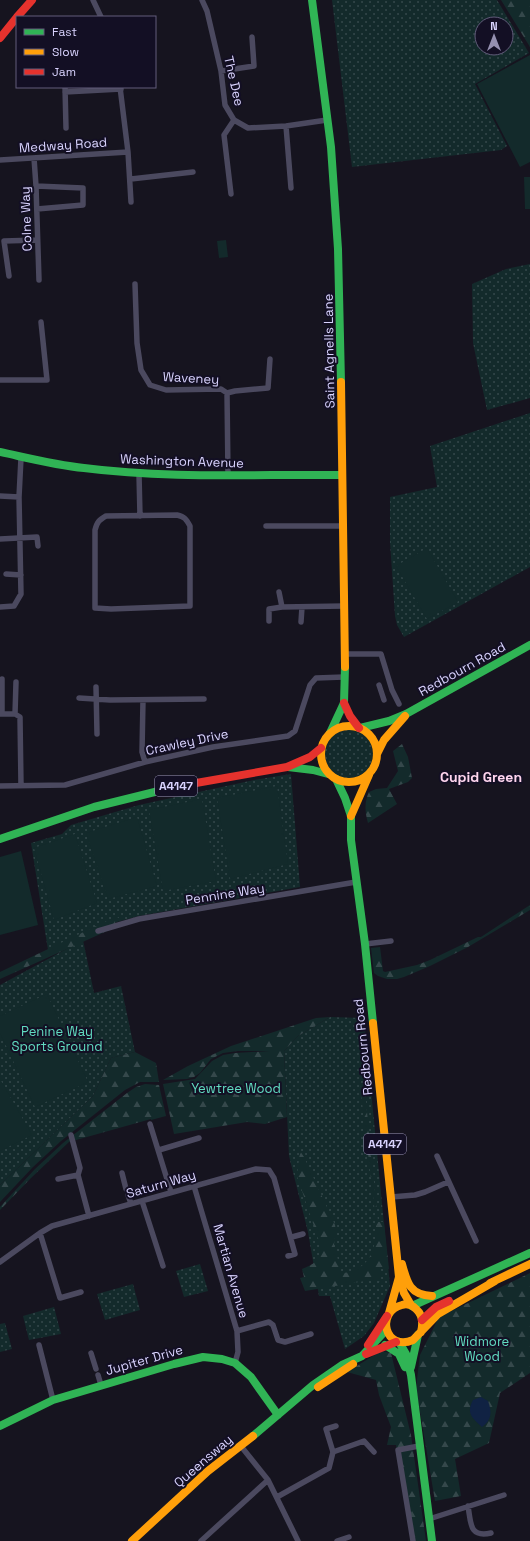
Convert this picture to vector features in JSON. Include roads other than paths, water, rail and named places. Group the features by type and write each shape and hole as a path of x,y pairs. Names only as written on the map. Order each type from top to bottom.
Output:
{"main road":[{"path":"18,16 32,0"},
{"name":"Saint Agnells Lane","path":"312,0 333,168 338,249 343,460 345,654 344,703 350,716 360,728"},
{"path":"0,38 16,18"},
{"name":"Washington Avenue","path":"0,452 21,458 139,474 342,475"},
{"name":"Redbourn Road","path":"360,728 389,722 406,714 530,645"},
{"name":"Saint Agnells Lane","path":"330,733 344,703"},
{"name":"Redbourn Road","path":"378,754 384,740 406,714"},
{"path":"344,727 360,728 366,732 374,741 378,754 374,769 369,775 362,780 344,782 336,780 328,774 321,759 322,748 330,733 344,727"},
{"name":"A4147","path":"0,839 94,807 179,786 287,767 310,757 322,748"},
{"name":"A4147","path":"287,767 313,770 328,774"},
{"name":"Redbourn Road","path":"351,816 369,775"},
{"name":"Redbourn Road","path":"336,780 345,798 351,816 351,840 365,944 399,1277 404,1293 412,1305"},
{"name":"A4147","path":"395,1232 408,1283 412,1290 419,1294 429,1296 448,1291"},
{"name":"A4147","path":"412,1305 448,1291 530,1253"},
{"path":"422,1320 431,1311 443,1304 530,1264"},
{"name":"Redbourn Road","path":"388,1314 399,1277"},
{"path":"398,1342 410,1342 443,1311 495,1280"},
{"path":"411,1375 413,1354 420,1333 422,1320 418,1310 412,1305 399,1306 388,1314 385,1324 389,1336 398,1342 406,1354 411,1375 432,1541"},
{"name":"Queensway","path":"362,1356 388,1314"},
{"name":"Queensway","path":"132,1541 208,1471 294,1403 342,1372 362,1356 386,1330"},
{"name":"Queensway","path":"362,1356 385,1345 398,1342"},
{"path":"385,1345 399,1354 402,1359 413,1396"},
{"name":"Jupiter Drive","path":"1,1424 53,1400 174,1364 203,1357 222,1359 235,1363 251,1377 278,1415"}],"street":[{"path":"93,0 101,16"},
{"name":"The Dee","path":"202,0 207,11 221,71 225,105 234,120 248,128 286,126 327,120"},
{"path":"221,71 254,66 252,38"},
{"path":"66,128 65,90 120,88 131,179 131,202"},
{"path":"231,194 224,135 234,120"},
{"path":"286,126 292,188"},
{"name":"Medway Road","path":"0,160 128,152"},
{"name":"Colne Way","path":"34,158 37,210 38,280"},
{"path":"131,179 193,172"},
{"path":"36,186 83,188 83,205 37,210"},
{"path":"9,276 4,241 37,240"},
{"name":"Waveney","path":"135,284 137,343 141,370 150,385 166,390 221,388 227,394 228,475"},
{"path":"0,380 47,380 41,322"},
{"path":"227,394 235,391 268,388 270,359"},
{"path":"0,607 14,606 21,594 19,497 21,458"},
{"path":"139,474 140,516"},
{"path":"0,496 19,497"},
{"path":"106,516 140,516 183,516 190,526 190,606 111,609 95,608 96,523 106,516"},
{"path":"266,526 343,526"},
{"path":"0,539 37,537 38,546"},
{"path":"6,574 21,575"},
{"path":"279,592 282,607"},
{"path":"269,621 269,609 282,607 344,606"},
{"path":"301,622 302,607"},
{"path":"345,654 381,654 392,690 399,704"},
{"name":"Crawley Drive","path":"0,786 65,785 146,762 213,747 288,736 295,730 310,686 316,678 344,677"},
{"path":"2,679 1,714 15,714 20,717 21,785"},
{"path":"15,714 16,682"},
{"path":"379,685 384,700"},
{"path":"96,686 97,734"},
{"path":"381,692 392,690"},
{"path":"79,698 143,700 204,699"},
{"path":"143,700 142,752 146,762"},
{"name":"Pennine Way","path":"98,931 139,919 356,882"},
{"path":"365,944 391,942"},
{"path":"150,1124 171,1192"},
{"path":"71,1135 80,1168 78,1174 89,1216"},
{"path":"158,1150 199,1138"},
{"path":"437,1156 476,1241"},
{"name":"Saturn Way","path":"0,1262 52,1226 256,1169 269,1170 274,1178 292,1237 295,1254 288,1256"},
{"path":"122,1173 126,1189"},
{"path":"58,1179 78,1174"},
{"path":"391,1197 420,1193 448,1182"},
{"name":"Martian Avenue","path":"194,1186 237,1331 238,1352 235,1363"},
{"path":"128,1195 131,1204"},
{"path":"142,1201 162,1266"},
{"path":"40,1233 60,1298 81,1292"},
{"path":"292,1237 303,1234"},
{"path":"237,1331 269,1322 273,1324 278,1340 285,1342 311,1334"},
{"path":"39,1345 53,1400"},
{"path":"91,1353 96,1369"},
{"path":"98,1375 101,1386"},
{"path":"277,1497 329,1468 333,1452 326,1430 336,1426"},
{"path":"333,1452 364,1441 374,1452"},
{"path":"240,1445 268,1480 298,1541"},
{"path":"413,1541 398,1450 419,1446"},
{"path":"201,1541 268,1480"},
{"path":"429,1519 504,1495"},
{"path":"468,1506 472,1528 474,1531 480,1535 491,1533"},
{"path":"337,1541 349,1537"}],"water":[{"path":"481,1397 488,1401 490,1409 488,1422 482,1427 473,1418 470,1412 473,1400"}],"district":[{"name":"Cupid Green","path":"481,777"}],"park label":[{"name":"Penine Way Sports Ground","path":"57,1038"},
{"name":"Yewtree Wood","path":"236,1088"},
{"name":"Widmore Wood","path":"482,1348"}]}
